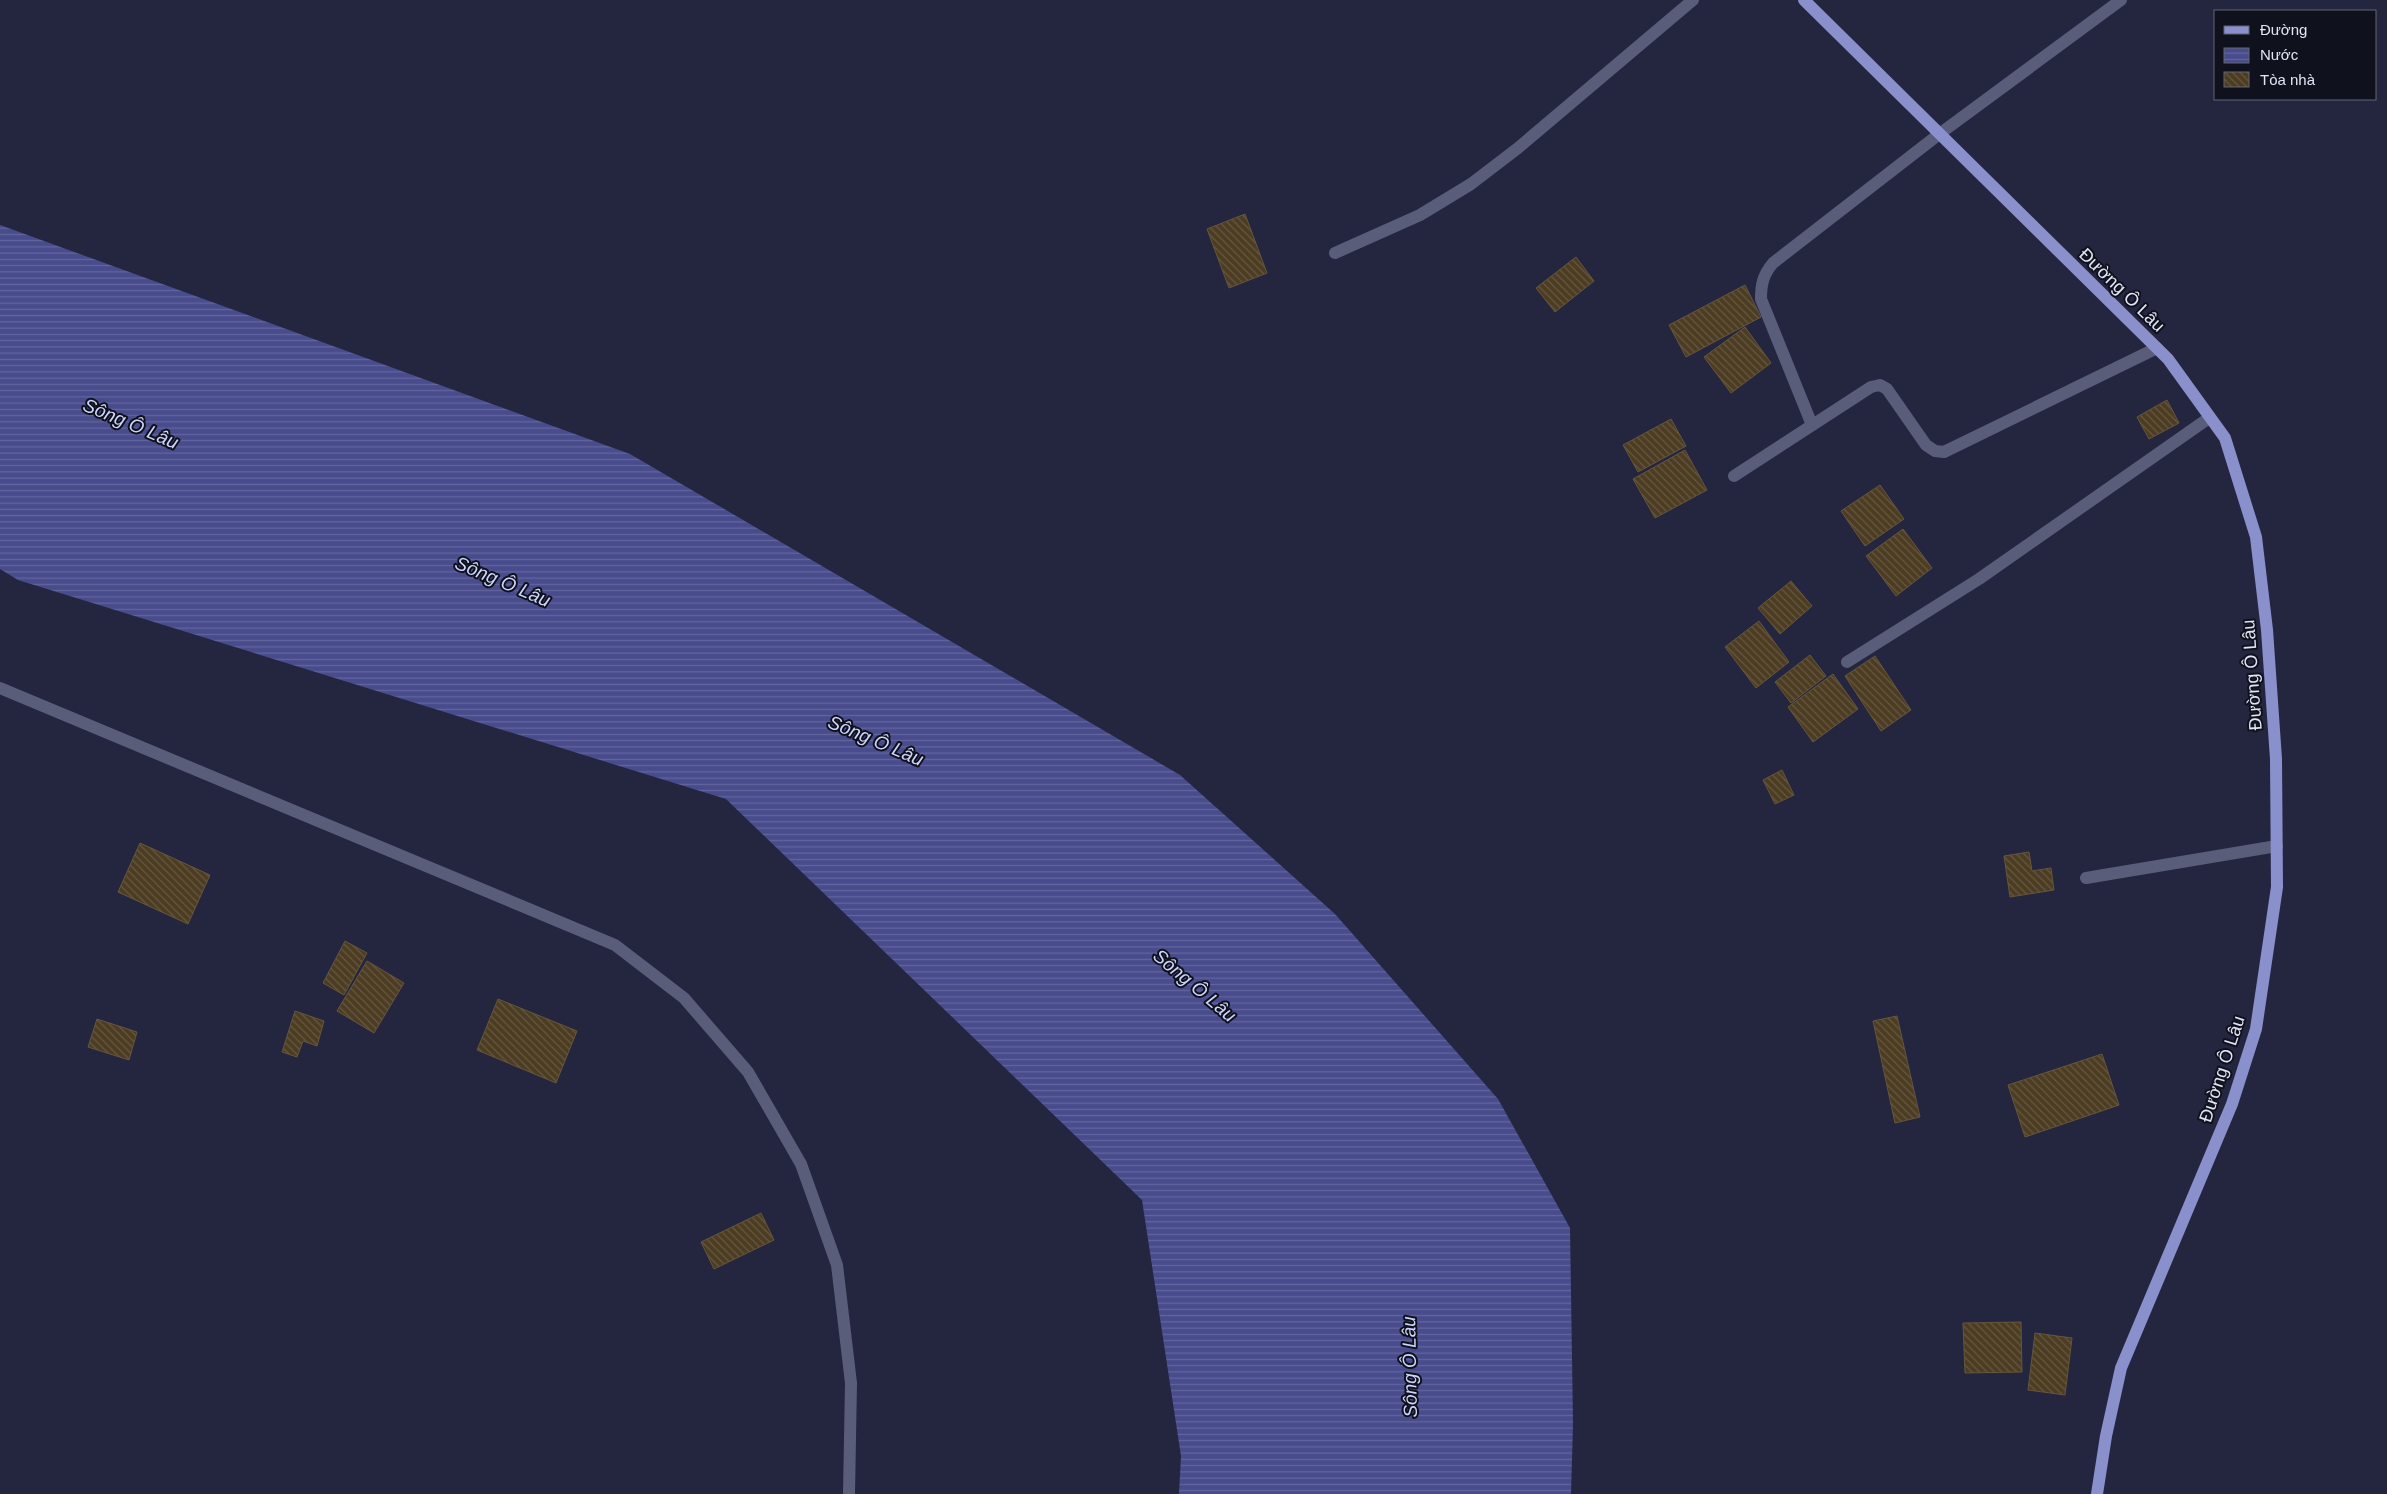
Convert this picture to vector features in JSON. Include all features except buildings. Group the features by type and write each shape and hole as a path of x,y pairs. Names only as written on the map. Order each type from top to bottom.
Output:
{"main road":[{"name":"Đường Ô Lâu","path":"1804,0 1938,135 2168,359 2225,438 2256,537 2267,630 2276,759 2277,887 2256,1029 2232,1104 2121,1368 2106,1436 2097,1494"}],"street":[{"path":"1335,254 1420,215 1471,184 1518,148 1693,0"},
{"path":"1812,425 1761,299 1761,285 1765,273 1774,263 1938,135 2121,0"},
{"path":"1734,476 1872,387 1880,385 1887,389 1926,446 1935,451 1944,452 1954,449 2157,348"},
{"path":"1847,662 1979,580 2209,418"},
{"path":"0,688 616,945 684,998 748,1072 802,1164 837,1265 851,1383 849,1494"},
{"path":"2086,878 2276,846"}],"water":[{"name":"Sông Ô Lâu","path":"0,225 630,454 1180,775 1335,914 1498,1099 1570,1228 1573,1423 1571,1494 1179,1494 1181,1456 1142,1200 726,799 18,580 0,569"}]}
